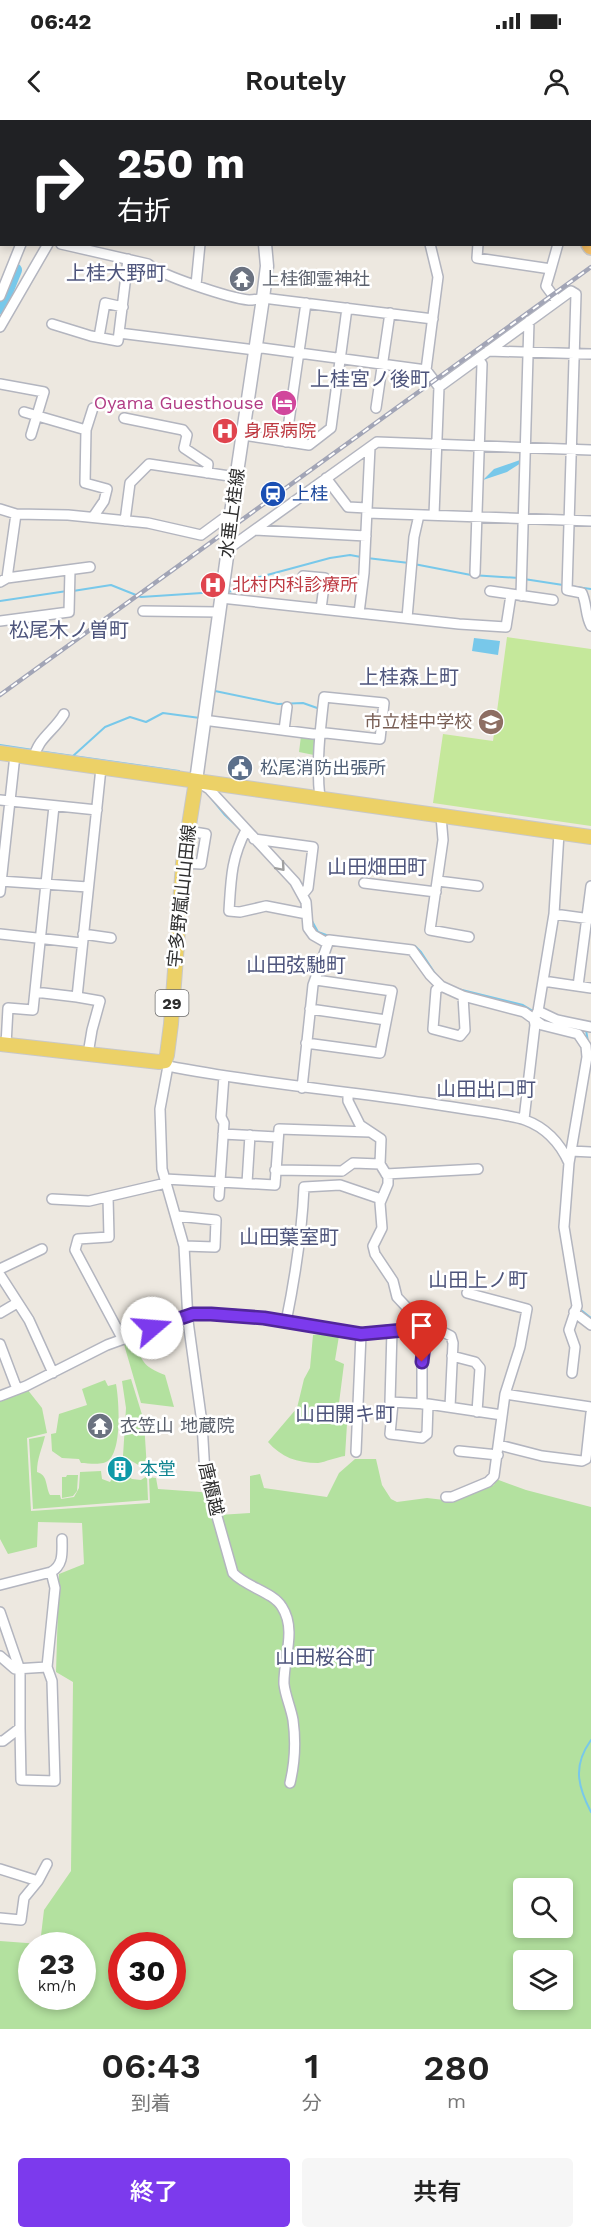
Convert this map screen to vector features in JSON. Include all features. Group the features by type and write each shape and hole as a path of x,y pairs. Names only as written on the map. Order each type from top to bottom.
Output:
{"main road":[{"name":"水垂上桂線","path":"196,781 232,520 231,513 263,298 267,266 265,246"},
{"path":"0,753 591,837"},
{"name":"宇多野嵐山山田線","path":"166,1063 183,863 196,781"},
{"path":"3,1045 166,1063"}],"street":[{"path":"0,296 20,246"},
{"path":"0,327 47,246"},
{"path":"70,246 148,264 154,269 196,285 249,300 263,298 433,319"},
{"path":"196,285 200,246"},
{"path":"426,370 438,277 430,246"},
{"path":"478,246 477,258 551,269"},
{"path":"557,246 546,286 557,301"},
{"path":"52,324 118,341 128,259"},
{"path":"439,387 571,291 576,294 567,590 582,593 591,626"},
{"path":"99,337 105,303 123,307"},
{"path":"286,442 306,303"},
{"path":"243,435 309,445 331,428 347,308"},
{"path":"376,408 390,314"},
{"path":"221,598 506,627 516,595 523,519 529,321"},
{"path":"119,333 255,350 262,348 426,370 439,387 434,515"},
{"path":"488,351 591,354"},
{"path":"475,573 482,364 478,359"},
{"path":"0,384 44,392 32,435"},
{"path":"93,408 86,430 85,483 107,489 104,501 93,517"},
{"path":"24,412 86,430"},
{"path":"124,418 183,430 187,435 184,448 208,464 207,473"},
{"path":"228,549 377,442 591,450"},
{"path":"359,613 364,573 370,447"},
{"path":"125,521 130,483 149,464 236,477"},
{"path":"326,478 348,507 419,515 591,521"},
{"path":"0,509 16,514 93,517 148,523 201,534 231,513"},
{"path":"16,514 3,580 90,567"},
{"path":"407,618 414,537 419,515"},
{"path":"255,530 366,536"},
{"path":"0,621 69,612 70,570"},
{"path":"303,576 325,578 321,609"},
{"path":"490,591 553,600"},
{"path":"143,611 218,612"},
{"path":"203,720 320,734 380,739 384,704 324,697 320,734 317,775 320,800"},
{"path":"284,730 287,708"},
{"path":"34,758 36,747 60,722 64,714"},
{"path":"0,892 5,800 15,755"},
{"path":"77,997 101,768"},
{"path":"196,781 209,789 271,855 303,894 306,902 308,928 313,935 327,943"},
{"path":"5,800 97,810"},
{"path":"3,1045 8,1008 33,1010 54,806"},
{"path":"441,816 443,840 430,930 469,936"},
{"path":"246,830 233,862 229,911 240,912 266,906 307,914"},
{"path":"524,1119 536,1015 554,914 559,833"},
{"path":"254,839 313,847 308,888 303,894"},
{"path":"1,881 88,887"},
{"path":"438,881 478,886"},
{"path":"364,883 436,892"},
{"path":"578,986 589,918 591,886"},
{"path":"554,914 589,918"},
{"path":"0,934 40,938 111,938"},
{"path":"302,1088 310,1009 316,980 329,940 412,950 441,986 463,996 591,1027"},
{"path":"306,1043 380,1053 392,991 316,980"},
{"path":"543,981 591,988"},
{"path":"441,986 436,990 433,1029 460,1036 465,1030 463,996"},
{"path":"35,992 100,1001 88,1054"},
{"path":"310,1009 386,1020"},
{"path":"536,1015 542,1025 578,1034 586,1046 587,1057 569,1163 564,1227 577,1306 569,1330 575,1347 572,1373"},
{"path":"166,1063 224,1076 392,1098 524,1119 554,1138 569,1163"},
{"name":"唐櫃越","path":"166,1063 160,1109 161,1161 184,1246 205,1474 233,1573 241,1581 271,1597 282,1606 287,1622 288,1645 284,1686 293,1722 296,1759 290,1783"},
{"path":"219,1196 224,1123 221,1117 224,1076"},
{"path":"348,1094 348,1101 360,1125 381,1139 380,1164 386,1174 388,1184 380,1203 382,1228 373,1246 375,1254 393,1281 397,1297 426,1328 422,1362 427,1434 422,1438 390,1434 393,1403 390,1402 392,1330"},
{"path":"52,1198 89,1201 165,1181 275,1185 279,1129 371,1132"},
{"path":"223,1134 277,1137"},
{"path":"247,1183 250,1136"},
{"path":"571,1151 591,1152"},
{"path":"275,1170 342,1171 353,1162 380,1164"},
{"path":"386,1174 478,1169"},
{"path":"286,1322 303,1216 304,1186 340,1185 381,1199"},
{"path":"108,1197 109,1237 78,1239 75,1250 123,1338"},
{"path":"177,1216 216,1220 215,1247 184,1246"},
{"path":"0,1269 42,1249"},
{"path":"0,1275 29,1320 53,1373"},
{"path":"446,1497 452,1497 488,1482 494,1476 506,1394 520,1347 527,1309 467,1293"},
{"path":"0,1312 17,1303"},
{"path":"574,1312 591,1325"},
{"path":"0,1396 53,1373 123,1338 193,1314 228,1314 361,1334 392,1330 437,1329 451,1336 453,1343 450,1407"},
{"path":"356,1452 361,1334"},
{"path":"0,1344 17,1389"},
{"path":"452,1356 475,1362 480,1368 477,1412"},
{"path":"506,1394 591,1407"},
{"path":"393,1403 425,1404 502,1415"},
{"path":"499,1445 542,1456 582,1461 586,1459 591,1413"},
{"path":"459,1451 498,1455"},
{"path":"0,1585 51,1572 58,1568 62,1557 62,1539"},
{"path":"0,1612 20,1670 21,1780 55,1781 52,1681 47,1667 55,1588 51,1572"},
{"path":"0,1656 15,1669 47,1667"},
{"path":"0,1741 20,1728"},
{"path":"0,1918 21,1920 24,1898 38,1881 47,1864"},
{"path":"0,1869 38,1881"}],"green space":[{"path":"507,637 591,649 591,826 433,803 443,734 493,741"},
{"path":"301,736 312,738 315,741 314,755 299,752"},
{"path":"313,1335 339,1336 335,1360 344,1364 339,1403 348,1408 345,1456 318,1463 303,1462 284,1455 268,1442 297,1408 304,1379 310,1368"},
{"path":"136,1339 144,1362 165,1375 174,1407 141,1403 123,1341"},
{"path":"131,1379 144,1421 147,1470 123,1456 126,1408 122,1381"},
{"path":"105,1380 108,1386 116,1384 117,1391 118,1435 113,1454 109,1460 100,1464 81,1463 79,1459 62,1458 52,1451 51,1434 56,1433 59,1414 87,1405 82,1389"},
{"path":"27,1389 42,1408 47,1433 27,1438 31,1511 150,1503 149,1477 156,1478 158,1489 212,1495 219,1515 250,1513 250,1476 260,1474 264,1488 327,1497 339,1473 355,1459 376,1459 382,1485 391,1499 397,1502 427,1498 453,1501 494,1485 496,1479 526,1490 591,1507 591,2029 0,2029 0,1941 18,1942 18,2010 96,2010 96,1932 41,1932 44,1910 71,1871 73,1682 56,1672 59,1574 84,1564 82,1523 38,1522 37,1547 8,1554 0,1539 0,1400"},
{"path":"45,1436 37,1472 45,1478 50,1495 60,1495 61,1499 74,1497 79,1488 80,1472 101,1471 102,1479 110,1482 113,1477 128,1476 141,1480 147,1476 148,1500 33,1509 29,1439"},
{"path":"78,1475 77,1491 73,1496 62,1498 62,1477"}],"water":[{"path":"520,460 521,463 507,472 483,480 494,469"},
{"path":"474,638 500,641 498,655 472,651"}],"waterway":[{"path":"0,307 15,270"},
{"path":"227,592 238,590 256,578 330,558 350,555 361,557"},
{"path":"367,558 409,563"},
{"path":"414,564 471,575 519,578"},
{"path":"524,579 563,585"},
{"path":"73,591 111,585 141,597 217,592"},
{"path":"569,586 591,589"},
{"path":"0,601 67,591"},
{"path":"212,693 215,691 278,704 303,703 320,709"},
{"path":"73,756 105,727 130,717 146,722 163,713 200,718"},
{"path":"0,745 33,750"},
{"path":"38,751 179,771"},
{"path":"207,793 241,830"},
{"path":"312,921 318,932 329,936"},
{"path":"415,946 436,975"},
{"path":"458,989 523,1005 533,1011"},
{"path":"540,1016 550,1023"},
{"path":"586,1030 588,1042"},
{"path":"581,1310 591,1318"},
{"path":"591,1740 585,1749 579,1767 580,1784 591,1812"}],"railway":[{"path":"0,695 591,267"}],"place":[{"name":"上桂御霊神社","path":"242,279"},
{"name":"Oyama Guesthouse","path":"284,403"},
{"name":"身原病院","path":"225,431"},
{"name":"上桂","path":"273,494"},
{"name":"北村内科診療所","path":"213,585"},
{"name":"市立桂中学校","path":"491,722"},
{"name":"松尾消防出張所","path":"240,768"},
{"name":"衣笠山 地蔵院","path":"100,1426"},
{"name":"本堂","path":"120,1469"}],"district":[{"name":"上桂大野町","path":"116,273"},
{"name":"上桂宮ノ後町","path":"370,379"},
{"name":"松尾木ノ曽町","path":"69,630"},
{"name":"上桂森上町","path":"409,677"},
{"name":"山田畑田町","path":"377,867"},
{"name":"山田弦馳町","path":"296,965"},
{"name":"山田出口町","path":"486,1089"},
{"name":"山田葉室町","path":"289,1237"},
{"name":"山田上ノ町","path":"478,1280"},
{"name":"山田開キ町","path":"345,1414"},
{"name":"山田桜谷町","path":"325,1657"}],"route":[{"path":"152,1328 193,1314 228,1314 264,1318 361,1334 426,1328 422,1362"}]}
